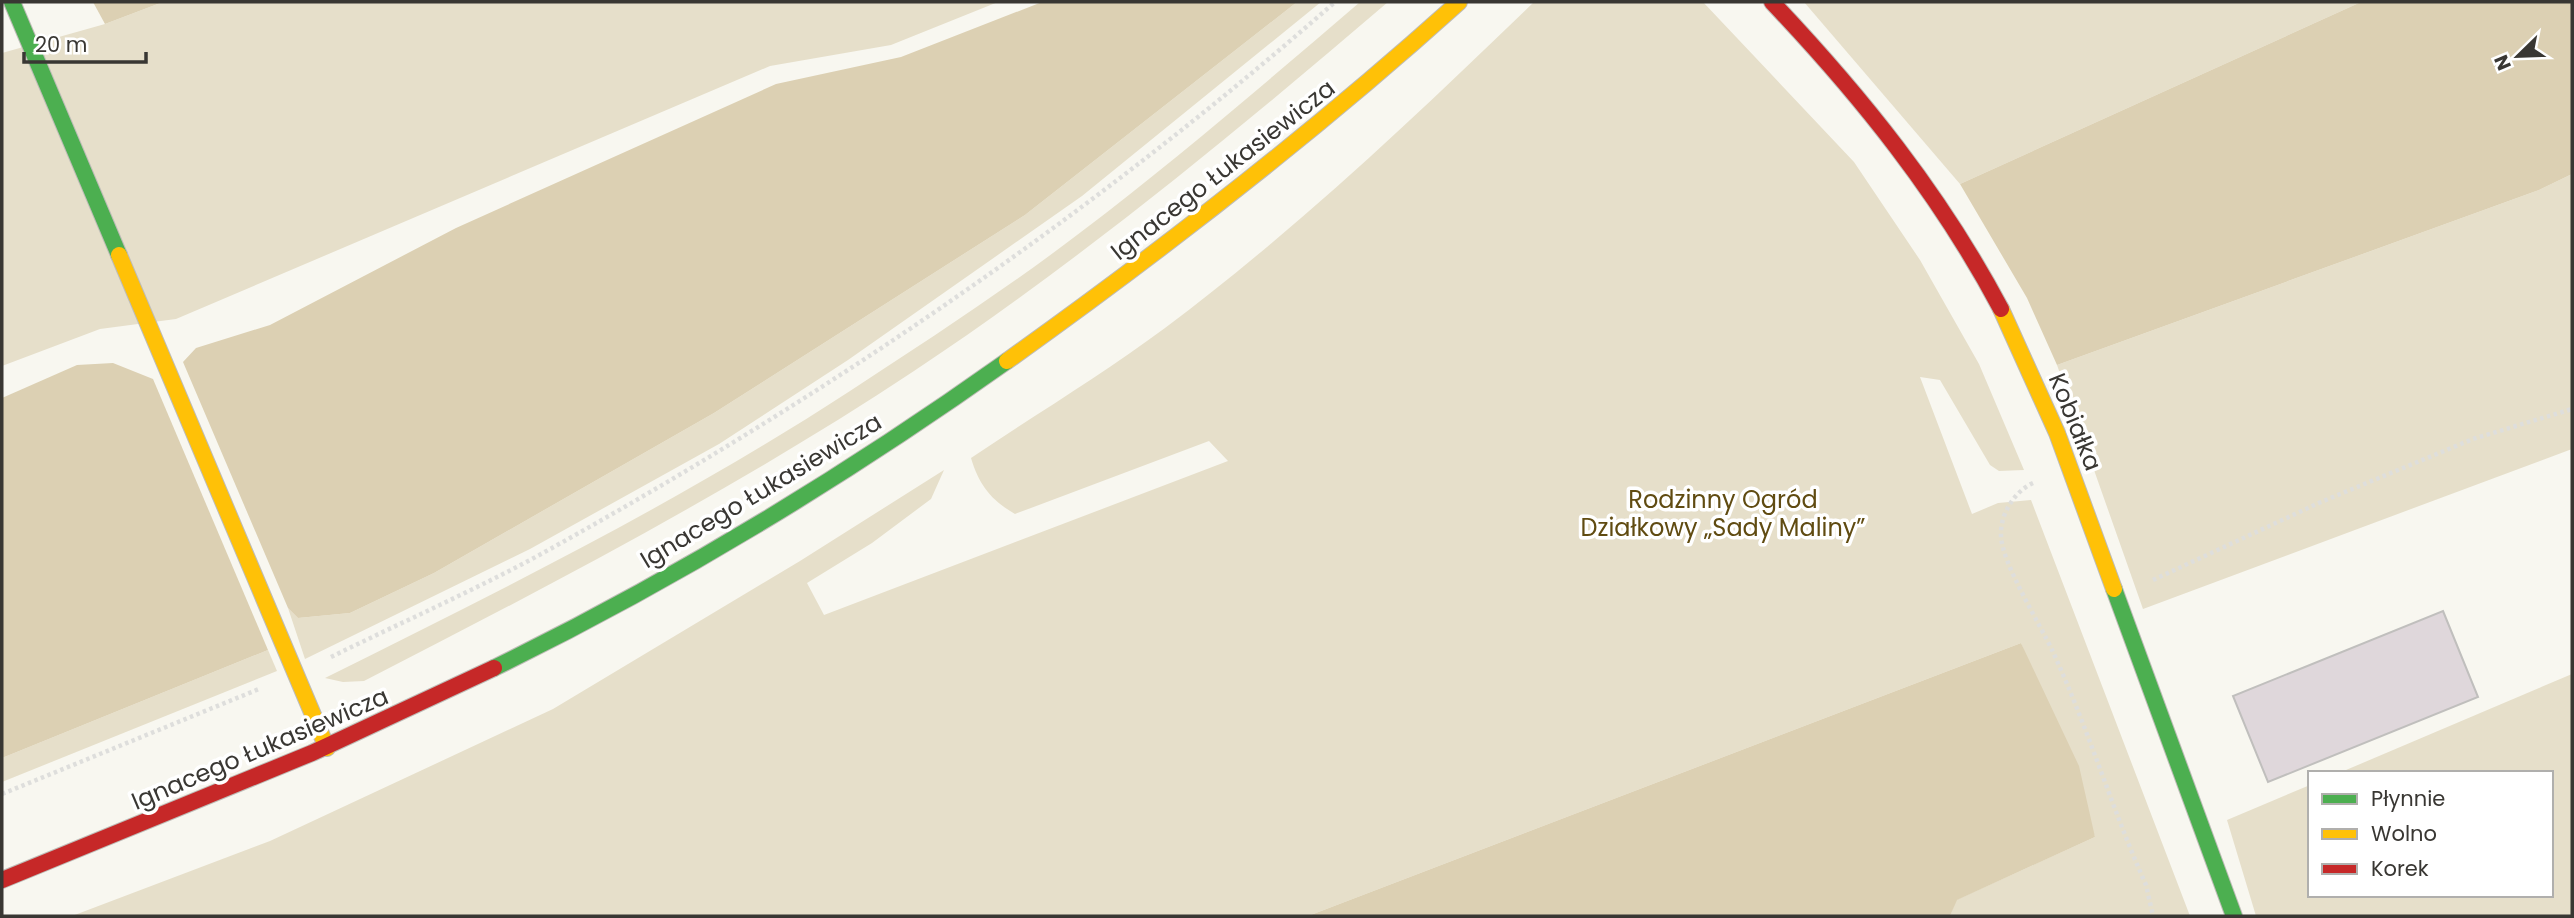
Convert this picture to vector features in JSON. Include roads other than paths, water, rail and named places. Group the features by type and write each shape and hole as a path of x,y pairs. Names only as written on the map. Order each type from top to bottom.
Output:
{"street":[{"path":"12,2 327,748"},
{"name":"Ignacego Łukasiewicza","path":"2,880 327,748 487,671 731,539 922,419 1015,356 1208,212 1336,112 1459,2"},
{"name":"Kobiałka","path":"1772,2 1858,96 1908,158 1984,278 2027,363 2118,597 2234,916"}],"park label":[{"name":"Rodzinny Ogród Działkowy „Sady Maliny”","path":"1723,514"}]}
